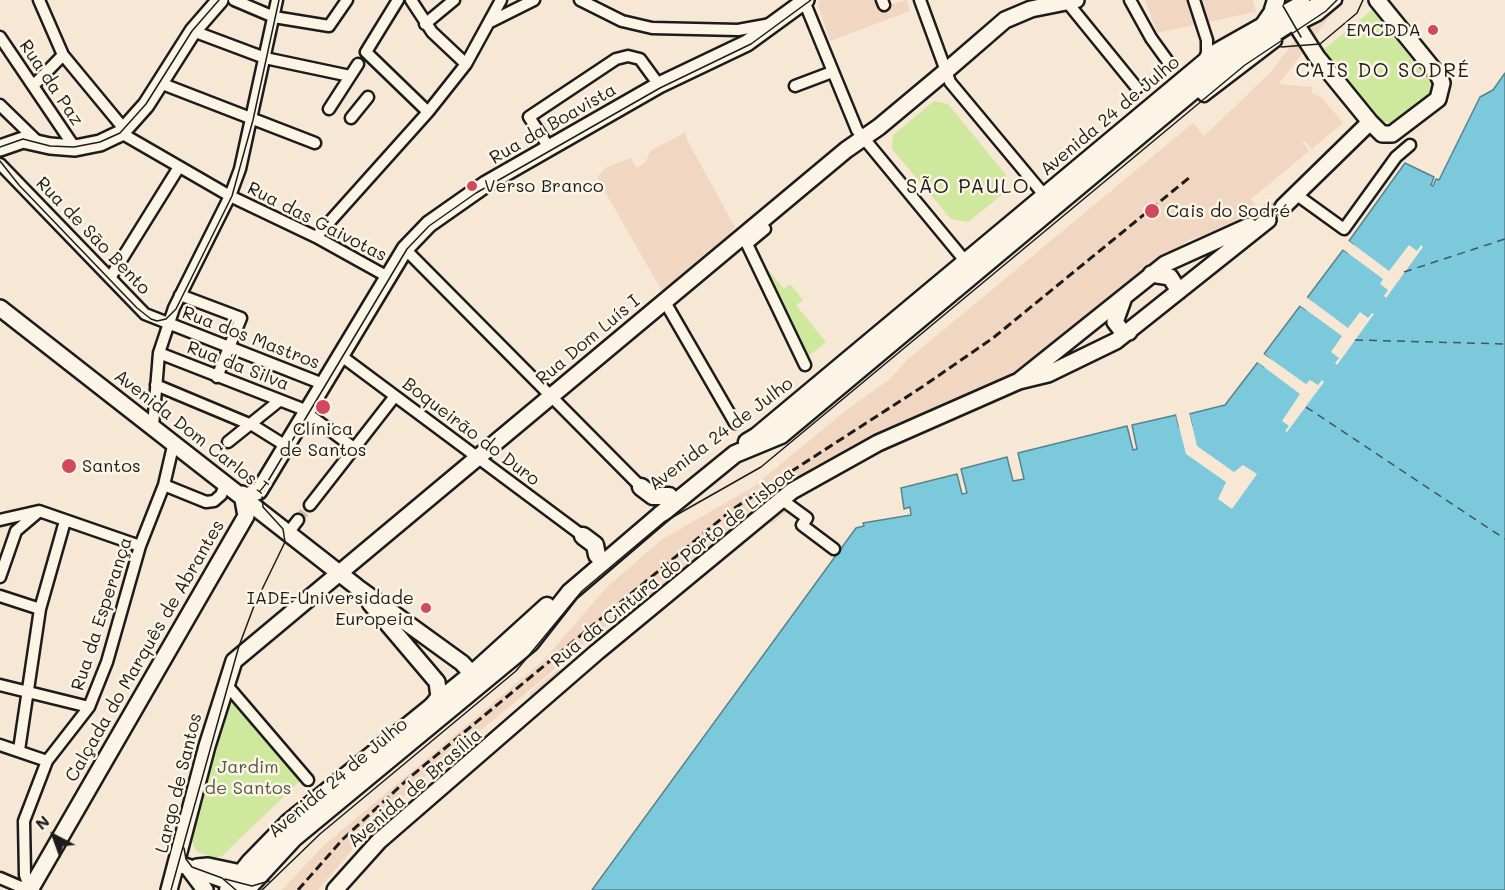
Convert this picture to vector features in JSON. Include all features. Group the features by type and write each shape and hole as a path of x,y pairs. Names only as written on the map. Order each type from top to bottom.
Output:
{"main road":[{"path":"1255,34 1268,20 1276,0"},
{"path":"1291,17 1308,0"},
{"path":"1291,17 1326,0"},
{"name":"Avenida 24 de Julho","path":"240,884 530,643 570,592 660,515 735,454 781,435 971,268 1045,196 1217,52 1291,17"},
{"name":"Avenida 24 de Julho","path":"240,884 288,823 472,674 540,614 564,586 597,555 726,453 757,436 971,268 1019,238 1224,65 1291,17"},
{"path":"1019,238 1026,224 1045,205 1045,196"},
{"path":"641,487 653,496 669,496"},
{"path":"583,536 595,545 597,555"}],"street":[{"name":"Rua das Gaivotas","path":"39,0 63,56 123,132 231,196 316,237 388,277"},
{"path":"0,148 23,140 75,148 100,143 123,132 160,83 193,31 220,0"},
{"path":"234,0 273,17 329,26 347,0"},
{"path":"153,426 159,353 180,295 231,196 252,120 277,0"},
{"path":"398,0 366,52 428,112"},
{"path":"411,0 425,24 466,64"},
{"path":"425,24 454,0"},
{"path":"316,237 428,112 466,64 501,0"},
{"path":"490,22 534,0"},
{"path":"583,2 603,0"},
{"path":"920,0 950,82 1045,196"},
{"path":"1130,0 1169,63"},
{"path":"1194,0 1208,45 1206,56 1198,68"},
{"path":"1291,17 1370,122 1382,134 1399,131 1438,99 1443,88 1438,75 1377,0"},
{"path":"805,1 849,116 863,138 971,268"},
{"name":"Rua da Boavista","path":"305,411 405,249 419,233 451,207 659,85 735,50 805,1"},
{"path":"1071,1 1137,88"},
{"name":"Rua Dom Luís I","path":"236,658 1005,20 1030,4 1071,1"},
{"path":"583,2 622,21 652,28 738,30 777,22"},
{"path":"193,31 265,58 350,76"},
{"name":"Rua da Paz","path":"0,38 75,148"},
{"path":"1274,39 1276,41 1204,96 1200,91 1231,66 1274,39"},
{"path":"33,86 63,56"},
{"path":"550,149 529,117 616,59 628,56 640,59 659,85"},
{"path":"329,109 358,64"},
{"path":"795,86 832,72"},
{"path":"160,83 315,143"},
{"path":"351,118 368,97"},
{"path":"0,105 39,143"},
{"path":"1281,205 1303,191 1370,122"},
{"path":"1303,191 1344,229 1396,157 1410,144"},
{"name":"Rua de São Bento","path":"0,164 145,314 168,323"},
{"path":"110,278 179,167"},
{"name":"Rua da Cintura do Porto de Lisboa","path":"524,718 597,652 781,499 857,453 1018,381 1048,374 1129,332 1265,218 1242,231 1182,254 1150,274 1018,381"},
{"path":"759,223 765,229 747,244 806,365"},
{"path":"405,249 641,487"},
{"path":"1150,274 1170,277 1179,291"},
{"path":"180,295 241,318 217,376"},
{"path":"1125,295 1115,322 1118,328 1129,332"},
{"path":"665,302 735,423"},
{"name":"Avenida Dom Carlos I","path":"0,308 242,494 357,587 435,643 472,674"},
{"name":"Rua dos Mastros","path":"168,323 322,384"},
{"name":"Rua da Silva","path":"159,353 305,411 354,448"},
{"name":"Boqueirão do Duro","path":"340,355 583,536"},
{"path":"156,385 251,424 286,446"},
{"path":"310,505 395,396"},
{"path":"228,442 279,401"},
{"path":"242,494 247,496 260,491 305,411"},
{"name":"Rua da Esperança","path":"29,890 25,875 24,822 47,761 89,707 107,663 140,546 164,484 174,442"},
{"path":"164,484 206,502 214,501 221,495 226,483"},
{"name":"Calçada do Marquês de Abrantes","path":"29,890 246,516 242,494"},
{"path":"781,499 807,518 802,525 834,549"},
{"path":"0,520 39,511 140,546"},
{"path":"0,577 16,531 39,511"},
{"path":"288,533 298,520"},
{"path":"19,750 40,609 65,521"},
{"path":"304,601 318,571 306,547"},
{"name":"Avenida Dom Carlos I","path":"357,587 437,682 440,689 436,702 425,713"},
{"path":"0,596 40,609"},
{"path":"419,660 425,661 433,658 436,651 435,643"},
{"name":"Largo de Santos","path":"169,890 182,865 226,680 236,658"},
{"path":"468,694 473,684 472,674"},
{"path":"0,685 89,707"},
{"path":"231,690 308,780"},
{"name":"Avenida de Brasília","path":"335,890 379,841 524,718"},
{"path":"0,746 19,750 47,761"},
{"path":"182,865 208,866 240,884"},
{"path":"182,865 205,890"},
{"path":"0,878 29,890"}],"shaded area":[{"path":"820,0 881,0 881,7 907,0 910,11 830,41 818,5"},
{"path":"1145,0 1253,0 1256,12 1157,33"},
{"path":"1325,0 1342,0 1279,84 1312,87 1312,93 1321,97 1343,123 1312,149 1305,141 1303,142 1309,151 1251,199 1256,206 1246,216 1223,228 1187,241 1071,336 1015,376 889,431 886,428 858,443 807,486 810,491 805,495 802,491 787,504 790,508 772,524 768,520 543,710 529,694 560,668 563,671 637,609 634,605 717,534 415,785 357,844 318,890 282,890 322,847 543,661 606,588 661,540 753,487 845,411 890,379 907,360 1193,123 1204,136 1271,72"},
{"path":"686,132 687,140 735,227 727,238 662,291 597,178 605,168 631,158 636,168 646,162 650,151"}],"green space":[{"path":"1372,10 1433,86 1428,98 1396,124 1383,122 1323,50"},
{"path":"934,101 948,104 1006,175 1005,192 968,222 951,219 892,149 893,135"},
{"path":"1143,137 1148,143 972,288 969,285"},
{"path":"759,259 784,289 790,284 803,300 796,305 826,342 806,358"},
{"name":"Jardim de Santos","path":"228,695 301,780 222,856 214,858 196,851 191,838"}],"water":[{"path":"1505,73 1505,890 592,890 856,528 864,526 863,523 911,515 910,507 904,509 901,488 957,474 962,494 967,493 961,469 1007,457 1013,481 1024,479 1018,453 1127,426 1133,450 1137,449 1132,425 1176,415 1179,427 1192,425 1189,414 1225,405 1258,362 1264,367 1270,359 1264,354 1300,306 1306,310 1312,302 1307,298 1343,250 1348,253 1354,245 1349,241 1405,163 1434,177 1431,185 1433,186 1436,179 1439,180 1480,97 1493,90"}],"pier":[{"path":"1346,239 1389,271 1409,245 1417,251 1421,245 1423,247 1386,298 1384,296 1388,290 1380,284 1383,279 1341,248 1347,249 1350,246"},
{"path":"1305,296 1348,328 1360,312 1368,318 1372,313 1374,314 1337,365 1335,363 1339,358 1331,352 1342,336 1298,304 1306,306 1308,302"},
{"path":"1262,353 1306,384 1310,380 1318,385 1322,380 1324,382 1287,432 1285,431 1289,426 1282,421 1300,394 1256,361 1259,359 1264,363 1266,359 1261,355"},
{"path":"1189,412 1197,446 1234,472 1243,465 1257,474 1232,509 1218,499 1226,482 1186,454 1176,415 1179,415 1182,424 1188,422 1186,413"}],"ferry route":[{"path":"1404,272 1505,239"},
{"path":"1355,340 1505,344"},
{"path":"1306,407 1505,539"}],"tunnel":[{"path":"1263,215 1279,202"},
{"path":"298,520 310,505"}],"tram line":[{"path":"0,147 23,139 50,146 74,147 100,142 120,133 146,104 192,31 219,0"},
{"path":"0,161 19,185 137,308 151,319 157,321 166,319 176,309 232,196 253,120 279,0"},
{"path":"171,890 239,646 254,606 285,542 283,529 263,507 262,496 265,486 407,249 429,226 476,193 660,88 751,44 811,0"},
{"path":"262,890 320,834 516,671 582,591 664,522 761,467 1245,65 1326,11 1337,0"},
{"path":"1281,47 1320,44 1357,13 1363,0"},
{"path":"1283,6 1301,37"},
{"path":"184,848 186,859 192,867 222,878 236,890"},
{"path":"225,879 252,886 269,881"}],"railway":[{"path":"298,890 343,839 409,778 733,509 922,387 993,338 1190,177"}],"place":[{"name":"EMCDDA","path":"1433,30"},
{"name":"Verso Branco","path":"472,186"},
{"name":"Cais do Sodré","path":"1152,211"},
{"name":"Clínica de Santos","path":"323,407"},
{"name":"Santos","path":"69,466"},
{"name":"IADE-Universidade Europeia","path":"426,608"}],"district":[{"name":"CAIS DO SODRÉ","path":"1383,71"},
{"name":"SÃO PAULO","path":"968,187"}]}
